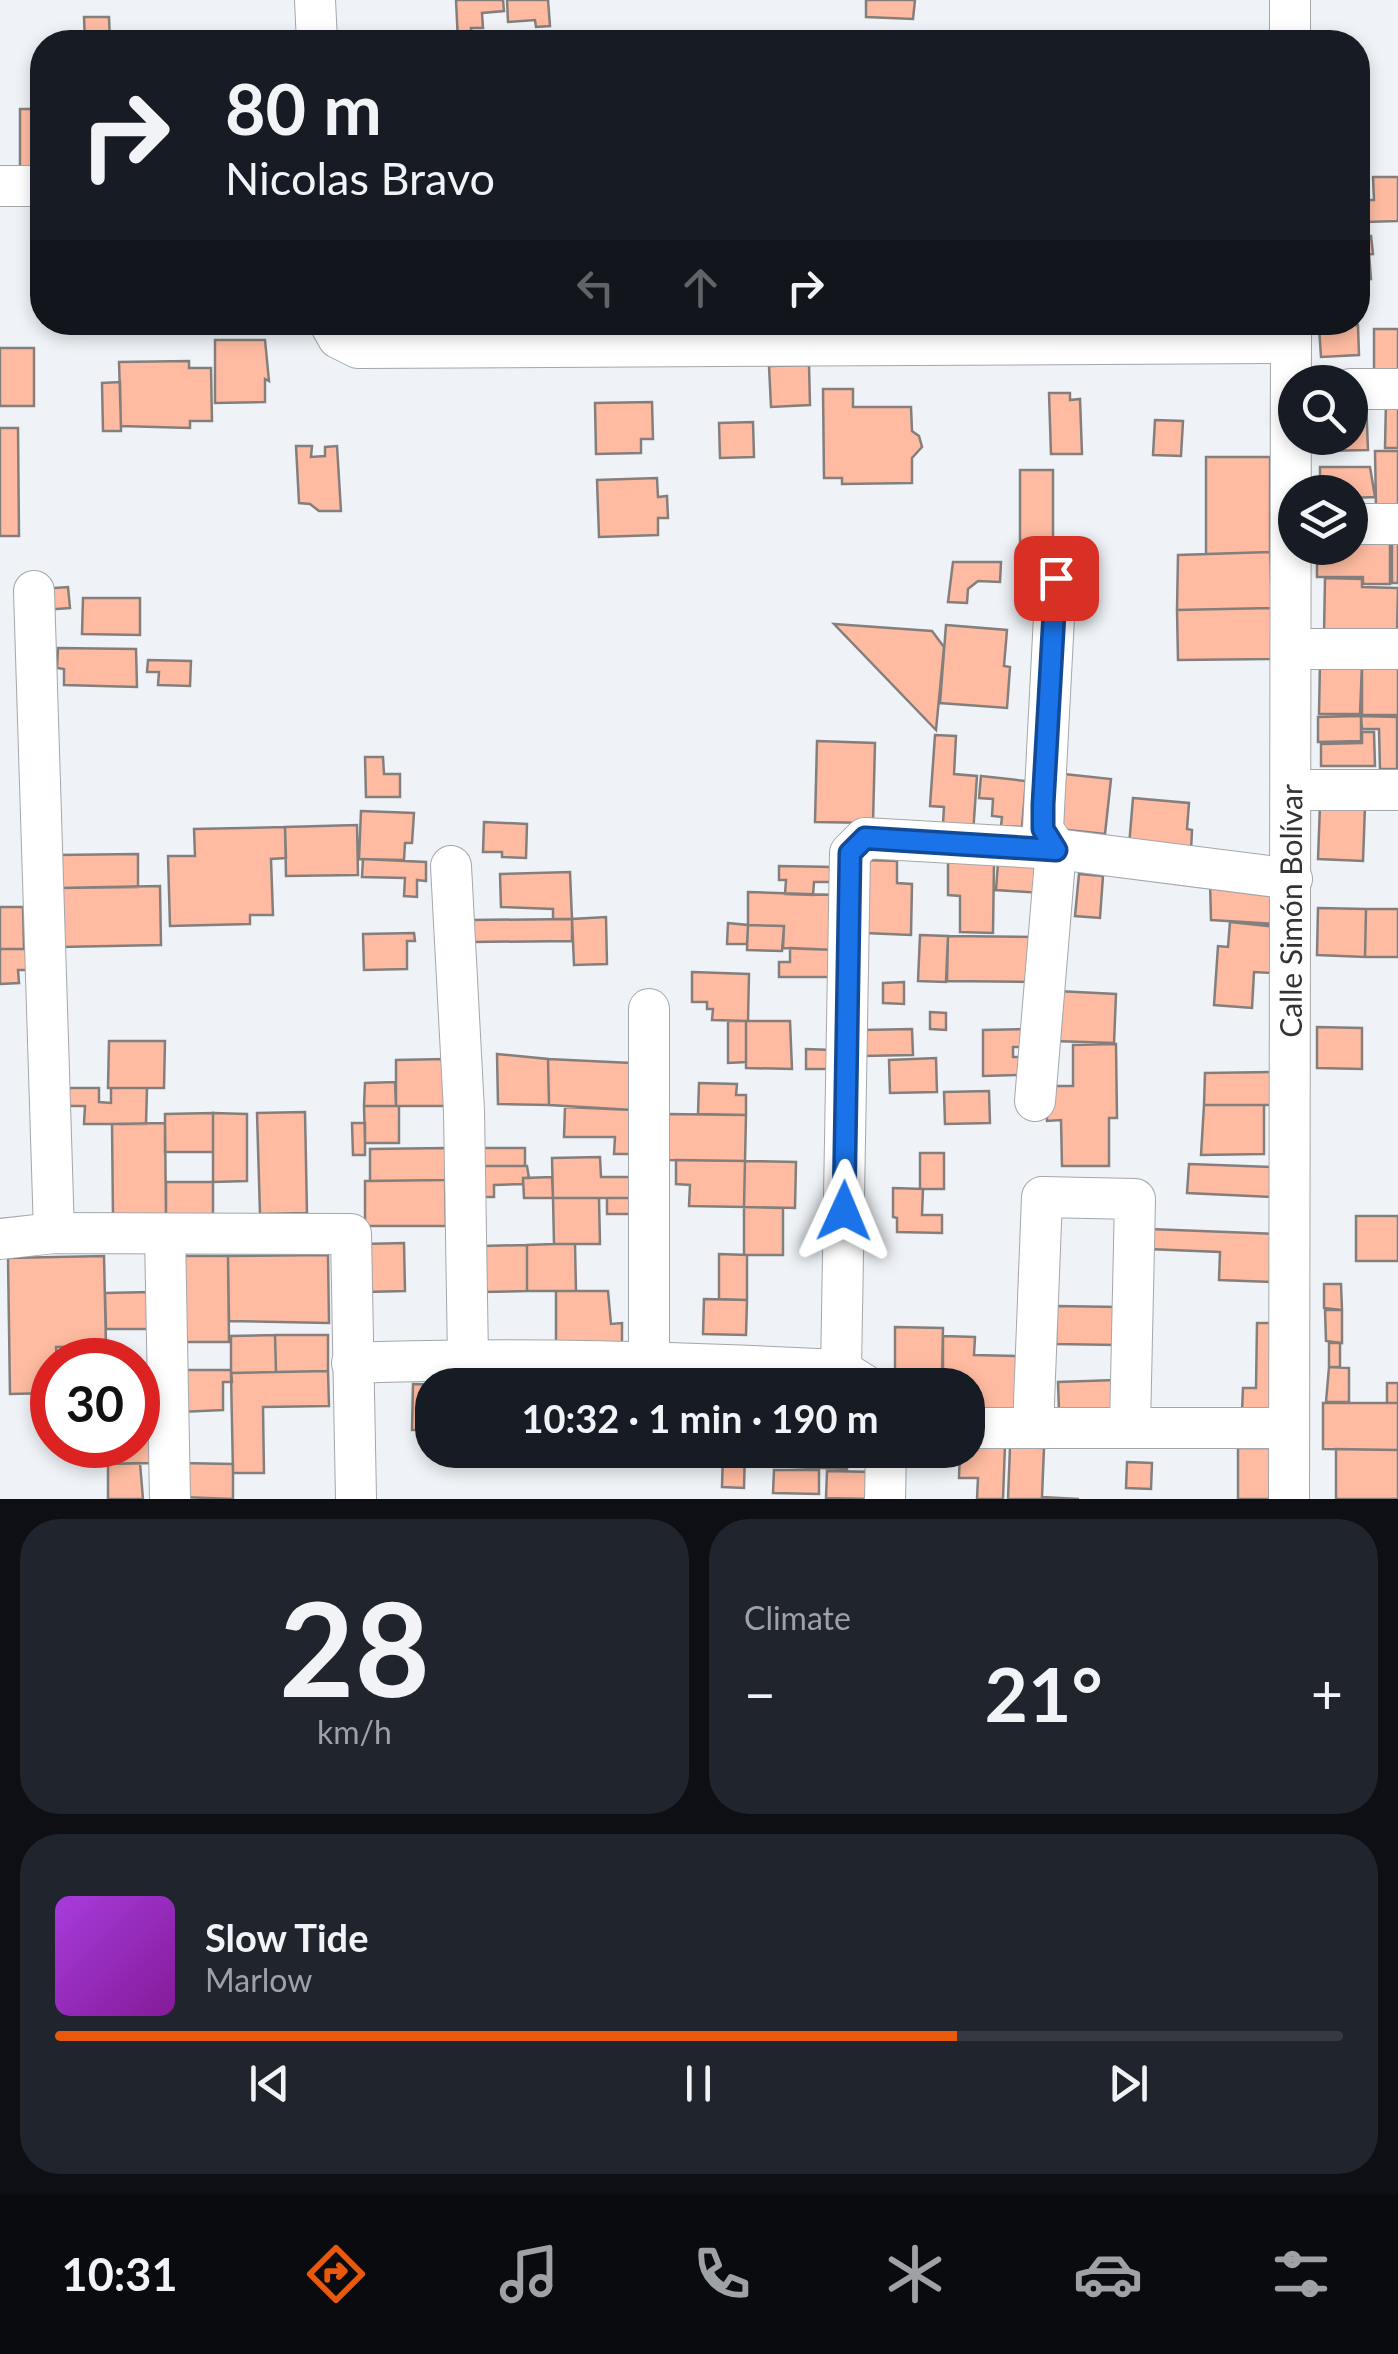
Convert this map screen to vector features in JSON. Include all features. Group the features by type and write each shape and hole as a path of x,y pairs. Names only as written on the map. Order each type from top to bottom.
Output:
{"street":[{"path":"315,0 316,30"},
{"path":"1290,0 1290,30"},
{"path":"0,186 30,186"},
{"path":"336,335 358,348 804,335"},
{"name":"Calle Simón Bolívar","path":"1291,335 1292,365"},
{"path":"1368,389 1398,389"},
{"path":"1368,524 1398,524"},
{"name":"Calle Simón Bolívar","path":"1289,1499 1292,565"},
{"path":"1035,1101 1056,850 1043,829 1043,805 1056,578"},
{"path":"34,591 54,1233"},
{"path":"1292,650 1398,649"},
{"path":"1292,790 1398,790"},
{"path":"853,1368 850,853 865,838 1056,850 1292,880"},
{"path":"451,866 464,1110 468,1359"},
{"path":"649,1009 649,1360"},
{"path":"1033,1428 1042,1196 1135,1198 1130,1428"},
{"path":"0,1238 54,1233 351,1234 356,1499"},
{"path":"166,1234 170,1499"},
{"path":"352,1363 649,1360 740,1368"},
{"path":"985,1428 1290,1428"},
{"path":"884,1499 885,1468"}],"building":[{"path":"456,0 503,0 504,11 482,13 483,28 457,30"},
{"path":"507,0 548,0 550,26 536,27 535,20 508,22"},
{"path":"866,0 915,0 913,19 866,17"},
{"path":"84,17 109,17 110,30 85,30"},
{"path":"20,109 30,109 30,171 20,171"},
{"path":"1373,177 1398,177 1398,221 1370,222 1370,200 1374,200"},
{"path":"1374,329 1398,329 1398,378 1374,378"},
{"path":"367,335 430,335 430,336"},
{"path":"1320,335 1358,335 1359,355 1321,357"},
{"path":"215,340 265,340 269,381 265,379 265,402 215,403"},
{"path":"0,348 34,348 34,406 0,406"},
{"path":"189,361 189,368 211,368 212,421 190,421 190,428 121,426 119,362"},
{"path":"809,365 810,405 771,407 769,366"},
{"path":"120,382 121,431 103,431 102,383"},
{"path":"823,389 853,389 853,407 911,407 912,431 919,436 922,447 912,458 912,483 842,484 842,478 824,478"},
{"path":"1049,393 1070,393 1070,400 1080,399 1082,454 1051,454"},
{"path":"1386,400 1398,400 1398,448 1385,448"},
{"path":"652,402 653,439 641,439 641,453 596,454 595,403"},
{"path":"1155,420 1183,421 1181,456 1153,455"},
{"path":"753,422 754,457 720,458 719,423"},
{"path":"0,428 18,428 19,536 0,536"},
{"path":"296,446 312,446 311,457 325,456 325,447 337,446 341,511 319,511 310,504 299,503"},
{"path":"1375,451 1398,451 1398,508 1376,508"},
{"path":"1206,457 1270,457 1270,552 1206,554"},
{"path":"1320,467 1370,467 1375,497 1368,497 1368,475 1320,475"},
{"path":"1020,470 1053,470 1053,562 1020,562"},
{"path":"657,478 658,497 667,496 668,518 658,518 658,535 599,537 597,480"},
{"path":"1368,535 1390,535 1390,584 1363,584 1363,577 1317,577 1317,565 1368,565"},
{"path":"1392,538 1398,538 1398,583 1392,583"},
{"path":"1270,552 1272,608 1177,610 1178,555"},
{"path":"953,562 1001,562 1000,582 978,581 968,589 967,603 948,602"},
{"path":"1325,578 1362,579 1362,587 1398,588 1397,636 1324,635"},
{"path":"68,587 70,608 43,610 41,589"},
{"path":"83,598 140,598 140,635 82,634"},
{"path":"1272,608 1277,659 1178,660 1177,610"},
{"path":"834,624 932,631 944,647 936,730"},
{"path":"946,625 1007,630 1007,708 940,703"},
{"path":"58,648 136,649 137,687 64,685 64,669 57,668"},
{"path":"148,660 191,661 190,686 158,685 159,672 147,672"},
{"path":"1362,662 1398,663 1398,715 1362,715"},
{"path":"1320,663 1362,664 1360,714 1319,714"},
{"path":"1361,716 1361,741 1318,742 1318,717"},
{"path":"1361,716 1397,717 1397,769 1380,769 1379,729 1362,729"},
{"path":"1362,732 1374,732 1375,766 1321,766 1321,744 1362,743"},
{"path":"935,735 956,736 954,774 977,776 973,834 943,824 944,807 930,806"},
{"path":"817,741 875,743 873,823 815,822"},
{"path":"365,757 383,757 384,774 400,774 400,797 366,797"},
{"path":"1064,774 1111,779 1105,834 1058,829"},
{"path":"981,776 1026,781 1022,827 1001,826 1002,817 992,816 993,799 979,798"},
{"path":"1133,798 1189,803 1187,829 1192,830 1191,851 1129,846"},
{"path":"1320,805 1365,806 1363,861 1318,859"},
{"path":"361,811 414,813 412,843 405,843 404,860 359,859"},
{"path":"484,822 527,824 526,858 483,852"},
{"path":"357,825 358,875 286,876 285,827"},
{"path":"285,827 286,858 271,859 273,915 250,915 250,924 170,926 168,856 195,856 194,829"},
{"path":"138,854 138,887 58,888 57,855"},
{"path":"363,859 426,862 426,881 417,880 417,897 404,896 405,878 362,877"},
{"path":"866,860 897,861 897,883 912,884 911,935 865,933"},
{"path":"948,862 994,862 993,933 960,932 960,896 948,895"},
{"path":"998,863 1042,865 1041,893 996,890"},
{"path":"779,866 834,867 834,882 814,882 813,895 785,894 786,880 779,880"},
{"path":"570,872 572,919 553,919 553,909 501,907 500,874"},
{"path":"1079,874 1103,876 1100,918 1075,916"},
{"path":"1210,882 1277,885 1275,924 1211,920"},
{"path":"160,886 161,945 59,947 58,888"},
{"path":"748,892 835,895 834,950 783,948 784,926 748,925"},
{"path":"0,907 23,907 24,949 0,949"},
{"path":"1318,908 1366,909 1365,957 1317,955"},
{"path":"1366,909 1398,909 1398,957 1365,957"},
{"path":"606,917 607,964 574,965 572,919"},
{"path":"572,919 572,941 472,942 471,920"},
{"path":"1230,922 1276,927 1273,973 1254,972 1252,1008 1214,1005 1218,946 1228,947"},
{"path":"728,923 748,925 747,944 727,944"},
{"path":"748,925 784,926 782,951 747,950"},
{"path":"414,933 415,941 407,941 407,969 364,970 363,934"},
{"path":"920,935 948,936 946,982 918,981"},
{"path":"948,936 1036,937 1036,982 947,981"},
{"path":"790,948 834,950 834,977 779,977 779,962 790,962"},
{"path":"0,949 28,949 29,970 18,970 19,983 0,984"},
{"path":"692,972 749,974 748,1021 712,1020 713,1009 707,1009 707,1002 692,1002"},
{"path":"904,982 904,1004 883,1003 883,983"},
{"path":"1057,991 1116,994 1114,1043 1054,1041"},
{"path":"930,1012 946,1013 946,1030 930,1029"},
{"path":"728,1021 746,1021 746,1062 728,1063"},
{"path":"746,1021 790,1021 792,1069 746,1068"},
{"path":"1317,1027 1362,1028 1362,1069 1317,1068"},
{"path":"912,1029 913,1055 863,1056 862,1030"},
{"path":"1024,1029 1024,1047 1013,1047 1013,1057 1022,1057 1022,1075 983,1076 983,1030"},
{"path":"109,1041 165,1041 164,1088 108,1088"},
{"path":"1116,1044 1117,1118 1109,1118 1109,1166 1062,1166 1061,1120 1047,1121 1046,1086 1073,1086 1073,1045"},
{"path":"806,1049 832,1050 832,1069 806,1069"},
{"path":"497,1054 548,1059 549,1105 498,1104"},
{"path":"936,1058 937,1092 890,1093 889,1060"},
{"path":"445,1059 445,1106 396,1106 396,1060"},
{"path":"548,1059 631,1063 633,1110 549,1105"},
{"path":"1274,1072 1275,1105 1204,1105 1205,1073"},
{"path":"395,1082 396,1106 364,1106 365,1083"},
{"path":"699,1083 737,1084 736,1095 746,1095 746,1115 698,1114"},
{"path":"61,1088 99,1088 99,1102 111,1103 111,1088 147,1088 146,1124 84,1124 85,1106 62,1106"},
{"path":"989,1091 990,1123 945,1124 944,1092"},
{"path":"1204,1105 1264,1105 1264,1154 1201,1155"},
{"path":"364,1106 399,1106 399,1143 365,1143"},
{"path":"565,1107 633,1110 634,1154 614,1154 615,1137 564,1137"},
{"path":"305,1112 307,1213 260,1214 257,1113"},
{"path":"213,1113 247,1114 247,1181 213,1182"},
{"path":"213,1113 213,1152 165,1152 165,1114"},
{"path":"665,1114 746,1115 745,1161 664,1160"},
{"path":"165,1123 166,1218 113,1218 112,1124"},
{"path":"352,1123 365,1123 365,1155 353,1155"},
{"path":"446,1148 446,1180 370,1181 370,1149"},
{"path":"475,1148 525,1148 525,1166 475,1166"},
{"path":"920,1153 944,1153 944,1189 920,1189"},
{"path":"600,1157 601,1177 637,1177 637,1198 553,1198 552,1158"},
{"path":"676,1160 745,1161 744,1207 689,1206 690,1185 676,1184"},
{"path":"745,1161 796,1162 795,1208 744,1207"},
{"path":"1189,1164 1273,1167 1272,1197 1187,1193"},
{"path":"478,1166 527,1166 529,1178 523,1178 523,1184 494,1185 494,1197 478,1197"},
{"path":"552,1177 553,1198 524,1198 523,1178"},
{"path":"445,1180 446,1226 365,1226 365,1181"},
{"path":"166,1182 213,1182 213,1218 166,1218"},
{"path":"893,1188 923,1189 922,1215 942,1215 942,1233 897,1232"},
{"path":"553,1198 599,1198 600,1244 554,1244"},
{"path":"607,1198 633,1198 633,1214 607,1214"},
{"path":"744,1207 783,1208 783,1255 744,1255"},
{"path":"1356,1216 1398,1216 1398,1261 1356,1261"},
{"path":"1149,1229 1276,1234 1275,1282 1219,1280 1220,1252 1148,1249"},
{"path":"404,1243 405,1291 365,1292 363,1244"},
{"path":"575,1244 576,1291 527,1291 527,1245"},
{"path":"527,1245 527,1291 482,1292 481,1246"},
{"path":"719,1254 747,1255 747,1300 719,1299"},
{"path":"328,1255 329,1323 229,1321 228,1256"},
{"path":"104,1256 106,1338 30,1338 30,1394 10,1394 8,1258"},
{"path":"176,1256 228,1256 229,1342 177,1342"},
{"path":"1324,1284 1341,1284 1342,1310 1324,1308"},
{"path":"556,1291 608,1291 611,1324 622,1323 622,1343 556,1345"},
{"path":"150,1292 150,1329 106,1329 105,1293"},
{"path":"704,1299 747,1300 746,1335 703,1334"},
{"path":"1057,1306 1118,1307 1117,1345 1056,1344"},
{"path":"1325,1310 1342,1310 1342,1343 1326,1341"},
{"path":"1257,1323 1277,1323 1275,1412 1242,1412 1243,1388 1256,1388"},
{"path":"895,1327 943,1328 942,1368 895,1368"},
{"path":"275,1335 328,1335 328,1371 276,1372"},
{"path":"275,1335 276,1372 231,1373 231,1336"},
{"path":"943,1336 975,1337 974,1355 1017,1356 1017,1405 1011,1412 985,1411 985,1368 943,1368"},
{"path":"1329,1343 1340,1343 1340,1367 1329,1367"},
{"path":"1329,1367 1349,1368 1349,1402 1326,1402"},
{"path":"179,1370 231,1370 232,1382 223,1382 223,1410 180,1412"},
{"path":"328,1371 329,1406 263,1407 264,1473 233,1473 231,1373"},
{"path":"1115,1380 1117,1409 1059,1411 1058,1382"},
{"path":"1387,1383 1398,1383 1398,1403 1387,1403"},
{"path":"413,1384 415,1384 415,1430"},
{"path":"1323,1403 1398,1403 1398,1450 1323,1449"},
{"path":"985,1444 1005,1445 1003,1499 977,1499 978,1478 959,1478 959,1468 985,1468"},
{"path":"1010,1447 1044,1448 1042,1497 1079,1499 1008,1499"},
{"path":"1238,1448 1277,1448 1276,1499 1238,1499"},
{"path":"1336,1449 1398,1450 1398,1499 1336,1499"},
{"path":"1127,1462 1152,1463 1151,1489 1126,1488"},
{"path":"181,1463 233,1464 233,1499 181,1497"},
{"path":"108,1468 140,1468 143,1499 108,1499"},
{"path":"723,1468 745,1468 744,1488 722,1487"},
{"path":"774,1470 819,1470 819,1494 773,1493"},
{"path":"827,1471 874,1472 873,1499 826,1498"}],"route":[{"path":"844,1211 850,853 865,838 1056,850 1043,829 1056,578"}]}
